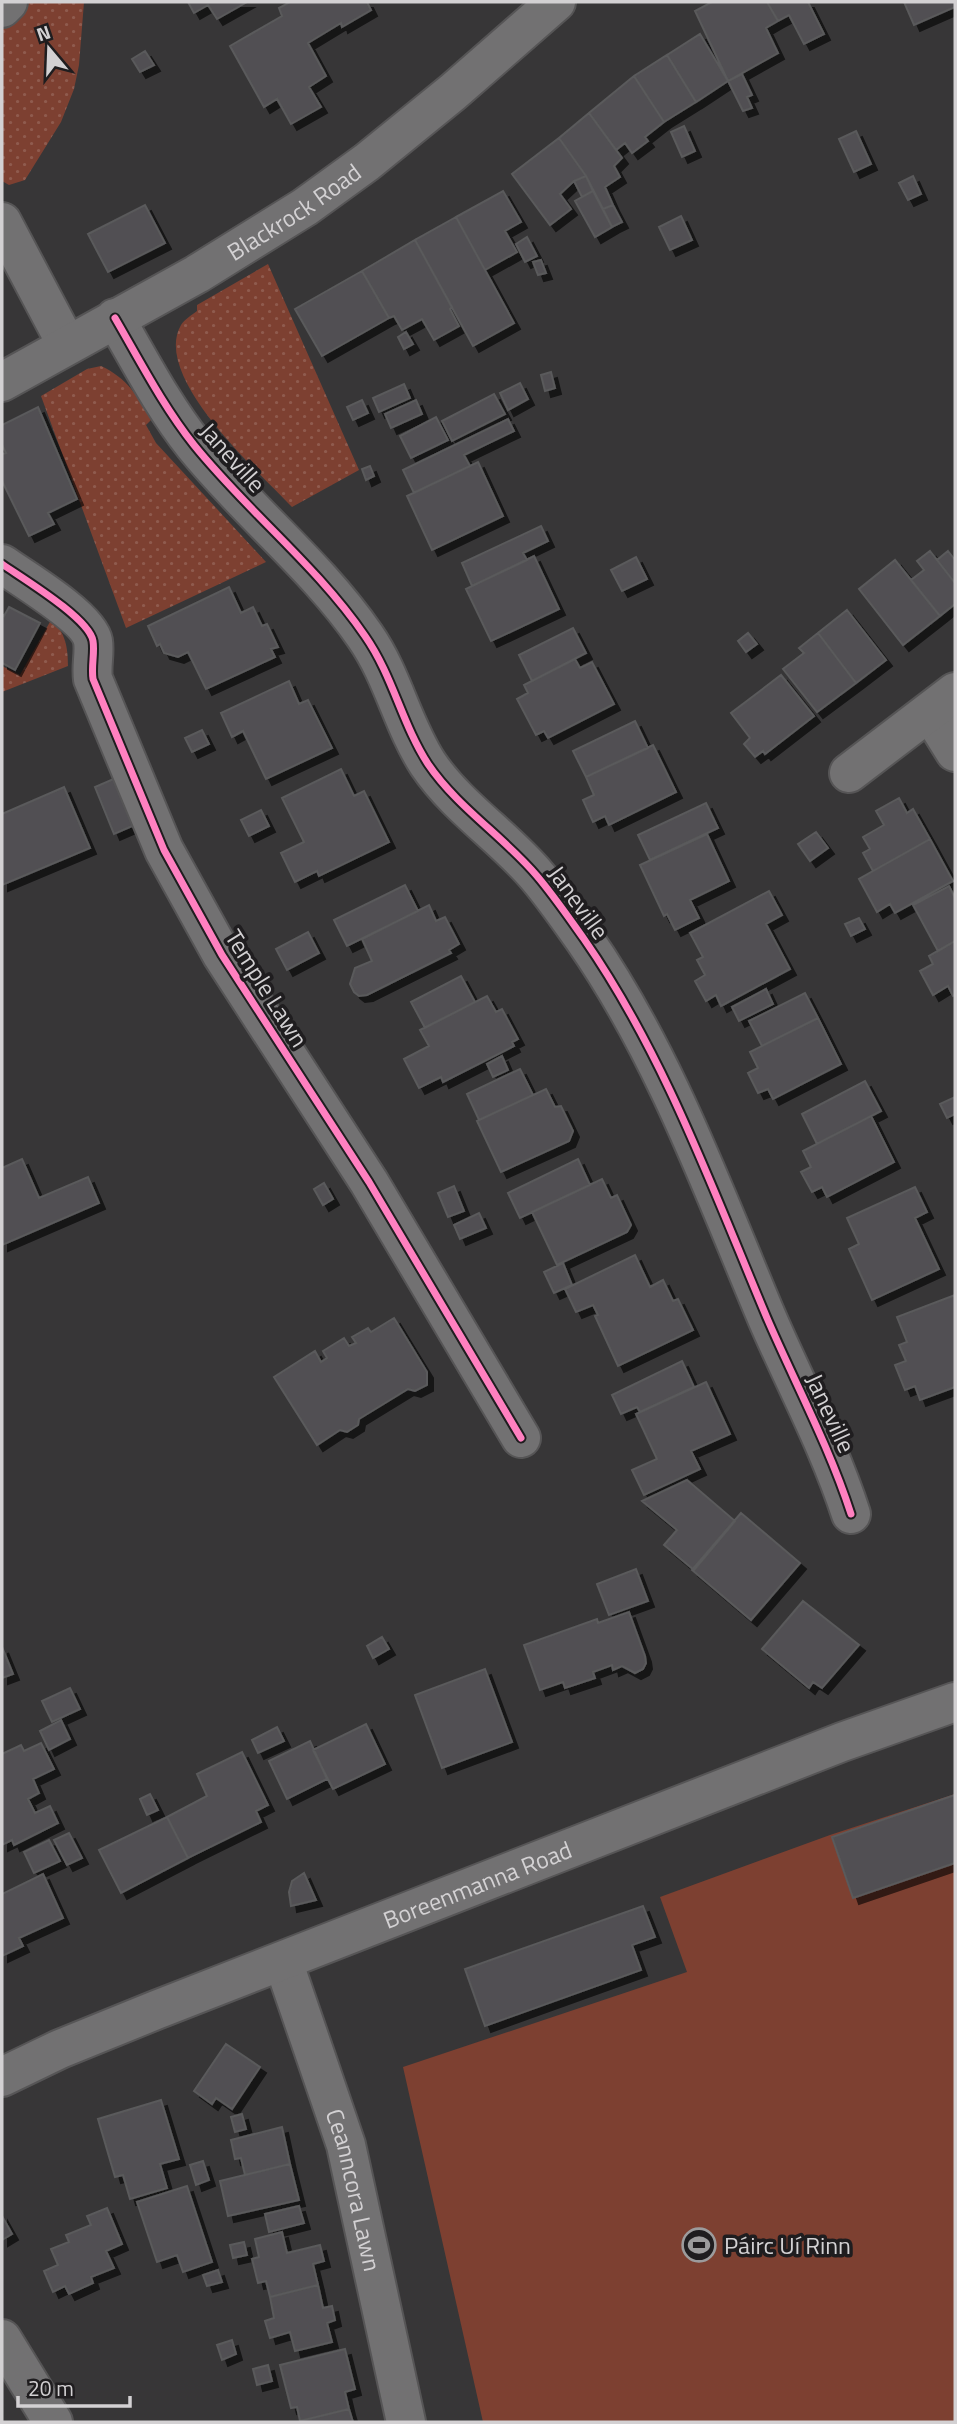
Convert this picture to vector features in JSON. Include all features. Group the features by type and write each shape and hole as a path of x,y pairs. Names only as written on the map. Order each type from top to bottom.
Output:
{"street":[{"path":"2,8 8,2"},
{"name":"Blackrock Road","path":"2,382 197,274 305,207 367,162 453,92 556,2"},
{"path":"2,222 67,345"},
{"name":"Janeville","path":"115,318 171,414 194,445 329,592 365,636 430,766 470,811 537,876 587,944 628,1012 687,1130 786,1363 838,1475 852,1514"},
{"name":"Temple Lawn","path":"2,564 77,617 88,629 93,640 93,679 164,850 222,955 369,1182 521,1438"},
{"path":"849,773 943,702 955,752"},
{"name":"Boreenmanna Road","path":"2,2077 105,2030 842,1742 955,1702"},
{"name":"Ceanncora Lawn","path":"283,1961 346,2145 405,2422"},
{"path":"2,2339 53,2422"}],"shaded area":[{"path":"18,2 84,2 79,65 74,89 61,122 25,180 9,185 2,181 2,21"},
{"path":"268,264 359,470 292,507 213,423 181,371 176,346 181,325 197,311 197,305"},
{"path":"101,366 131,388 151,420 146,425 156,443 266,562 126,628 41,396 87,369"},
{"path":"51,620 65,641 68,666 2,692 2,666 20,675"},
{"name":"Páirc Uí Rinn","path":"955,1794 955,2422 483,2422 403,2067 687,1972 660,1897 830,1835"}],"building":[{"path":"188,2 247,2 217,19 208,5 194,13"},
{"path":"290,2 367,2 371,10 342,27 341,23 308,43 326,76 309,87 321,107 291,124 277,99 264,107 230,46 282,16 279,8"},
{"path":"712,2 767,2 778,21 766,28 778,53 728,81 695,11"},
{"path":"767,2 808,2 824,34 804,44 789,15 778,21"},
{"path":"904,2 954,2 955,7 914,25"},
{"path":"700,34 728,81 696,102 667,55"},
{"path":"145,51 154,65 140,72 132,59"},
{"path":"667,55 696,102 664,122 634,76"},
{"path":"742,74 752,95 747,97 752,108 743,111 728,81"},
{"path":"634,76 664,122 645,137 648,141 632,153 625,143 616,150 589,113"},
{"path":"589,113 622,158 614,166 620,177 605,187 613,205 603,209 586,176 559,138"},
{"path":"684,126 695,151 682,157 671,132"},
{"path":"856,131 871,164 854,172 839,139"},
{"path":"559,138 586,176 574,181 560,194 571,209 550,225 512,174"},
{"path":"586,176 593,191 582,197 574,181"},
{"path":"913,176 921,194 908,200 899,183"},
{"path":"503,191 521,222 505,231 517,252 485,270 456,217"},
{"path":"593,191 612,227 595,237 575,201"},
{"path":"145,205 165,243 108,272 88,234"},
{"path":"613,205 622,222 612,227 603,209"},
{"path":"681,216 692,240 670,250 659,227"},
{"path":"456,217 514,323 473,346 415,240"},
{"path":"527,237 537,256 525,262 516,244"},
{"path":"415,240 452,307 450,309 459,326 434,340 422,319 402,330 394,316 389,318 362,271"},
{"path":"541,260 546,273 538,275 533,262"},
{"path":"362,271 389,318 322,356 295,309"},
{"path":"406,332 413,344 404,349 398,337"},
{"path":"551,372 555,388 545,391 541,375"},
{"path":"520,383 528,399 508,410 500,393"},
{"path":"404,384 410,398 379,412 373,398"},
{"path":"494,394 505,414 452,441 442,421"},
{"path":"362,400 368,413 353,420 347,407"},
{"path":"416,400 422,414 391,428 385,414"},
{"path":"38,407 77,499 48,513 54,524 29,536 2,481 2,454 6,453 2,445 2,425"},
{"path":"436,417 448,440 411,458 400,436"},
{"path":"508,419 514,431 464,455 470,466 414,493 403,470"},
{"path":"478,462 503,516 432,550 407,496"},
{"path":"370,466 374,476 366,480 362,469"},
{"path":"541,526 548,541 523,553 527,560 472,586 462,563"},
{"path":"930,551 955,583 955,604 940,616 911,580 924,570 917,561"},
{"path":"948,551 955,560 955,583 937,560"},
{"path":"534,556 559,609 491,641 466,589"},
{"path":"636,557 647,579 622,591 611,570"},
{"path":"895,560 940,616 903,645 859,589"},
{"path":"229,587 241,613 253,607 262,626 267,624 278,647 271,649 275,657 206,689 188,652 178,657 164,653 160,644 157,646 148,626"},
{"path":"9,607 40,623 15,670 2,663 2,614 4,616"},
{"path":"847,610 886,660 856,683 818,633"},
{"path":"573,628 586,653 532,681 519,655"},
{"path":"748,633 757,644 746,652 738,641"},
{"path":"818,633 856,683 817,712 783,669 804,653 799,648"},
{"path":"575,659 580,668 592,662 614,704 548,738 544,731 536,735 517,699 528,693 524,685"},
{"path":"781,675 814,716 765,754 763,751 755,757 744,744 750,738 731,713"},
{"path":"289,681 299,704 308,700 332,748 266,779 243,731 232,737 221,713"},
{"path":"635,721 648,748 586,777 573,751"},
{"path":"202,730 209,744 192,752 185,738"},
{"path":"653,745 676,792 609,825 605,816 593,822 583,800 594,795 586,777"},
{"path":"341,769 354,796 364,791 389,842 319,876 317,871 295,882 281,853 304,842 282,798"},
{"path":"118,777 137,824 114,834 95,787"},
{"path":"64,787 90,848 2,885 2,814"},
{"path":"899,798 907,813 913,809 930,839 873,871 863,853 870,849 863,837 884,825 876,811"},
{"path":"706,803 718,828 650,860 638,835"},
{"path":"261,810 269,826 249,836 241,820"},
{"path":"816,832 828,848 810,861 798,844"},
{"path":"707,834 729,881 690,900 699,918 675,930 667,914 664,916 640,865"},
{"path":"930,839 953,881 895,913 890,904 877,912 859,879"},
{"path":"405,885 418,911 347,946 334,920"},
{"path":"949,886 955,898 955,941 938,951 913,905"},
{"path":"769,891 782,915 766,924 790,969 721,1006 716,995 706,1001 695,981 705,975 697,960 703,957 690,933"},
{"path":"429,905 436,921 445,917 459,944 449,950 451,953 367,995 359,996 354,992 350,984 355,968 372,961 362,939"},
{"path":"859,918 865,929 851,936 845,924"},
{"path":"308,932 319,953 287,970 276,949"},
{"path":"955,941 955,995 953,996 948,986 933,995 920,971 933,964 929,956"},
{"path":"461,976 475,1002 425,1028 411,1002"},
{"path":"766,989 773,1004 739,1021 732,1007"},
{"path":"805,993 818,1018 762,1046 749,1021"},
{"path":"487,996 496,1012 502,1009 518,1039 512,1042 514,1046 443,1082 441,1077 419,1088 404,1059 429,1046 420,1030"},
{"path":"818,1018 841,1064 773,1099 768,1089 758,1093 748,1073 758,1068 750,1052"},
{"path":"502,1056 508,1070 493,1077 487,1064"},
{"path":"520,1069 533,1095 479,1120 467,1094"},
{"path":"865,1081 881,1111 817,1144 802,1114"},
{"path":"546,1089 555,1107 561,1106 573,1131 569,1141 501,1172 477,1121"},
{"path":"955,1097 955,1114 947,1118 940,1104"},
{"path":"871,1116 894,1162 827,1197 822,1187 812,1192 801,1172 811,1167 803,1151"},
{"path":"22,1159 39,1198 88,1177 99,1203 2,1245 2,1168"},
{"path":"578,1159 590,1185 520,1218 508,1193"},
{"path":"602,1179 611,1198 617,1195 631,1225 627,1232 557,1265 532,1212"},
{"path":"324,1183 333,1199 323,1205 314,1189"},
{"path":"454,1186 464,1211 448,1217 438,1193"},
{"path":"915,1187 927,1212 915,1218 939,1269 872,1300 849,1249 859,1244 847,1218"},
{"path":"479,1213 486,1228 460,1239 454,1225"},
{"path":"635,1255 650,1287 663,1280 673,1301 678,1299 693,1330 618,1366 595,1316 598,1315 593,1305 576,1312 565,1289"},
{"path":"563,1263 572,1285 554,1293 544,1272"},
{"path":"955,1295 955,1387 920,1400 915,1386 905,1390 895,1365 906,1361 899,1345 907,1342 897,1317"},
{"path":"394,1318 427,1372 427,1385 415,1391 408,1389 359,1419 358,1425 347,1432 340,1430 317,1445 274,1377 315,1351 321,1362 327,1358 323,1351 344,1338 349,1346 356,1343 352,1337 368,1328 371,1332"},
{"path":"682,1361 694,1387 640,1412 637,1407 621,1414 612,1395"},
{"path":"706,1382 730,1434 691,1451 700,1469 644,1495 632,1470 657,1459 636,1414"},
{"path":"687,1480 735,1521 694,1570 664,1545 677,1530 642,1501"},
{"path":"741,1513 800,1563 751,1620 692,1570"},
{"path":"636,1569 648,1601 609,1615 597,1584"},
{"path":"803,1601 859,1645 822,1688 813,1682 809,1688 762,1649"},
{"path":"629,1612 645,1656 643,1669 635,1673 622,1666 613,1670 612,1665 593,1672 595,1678 565,1688 563,1682 540,1690 524,1645 597,1619 598,1623"},
{"path":"382,1637 389,1649 373,1658 367,1646"},
{"path":"2,1647 13,1674 2,1678"},
{"path":"485,1669 512,1742 442,1768 415,1695"},
{"path":"70,1688 80,1709 52,1722 42,1701"},
{"path":"61,1720 70,1739 49,1750 40,1731"},
{"path":"366,1724 385,1764 333,1789 313,1750"},
{"path":"277,1727 284,1741 258,1753 252,1740"},
{"path":"310,1741 327,1779 287,1799 269,1761"},
{"path":"41,1743 54,1769 33,1779 39,1793 28,1799 35,1813 50,1806 58,1823 14,1845 12,1840 2,1845 2,1754 21,1745 24,1751"},
{"path":"242,1752 268,1805 256,1811 261,1822 188,1858 167,1817 207,1796 197,1774"},
{"path":"150,1794 158,1810 147,1815 140,1799"},
{"path":"955,1795 955,1863 853,1898 832,1837"},
{"path":"167,1817 188,1858 121,1893 99,1850"},
{"path":"69,1833 82,1858 67,1865 54,1840"},
{"path":"49,1840 60,1861 34,1873 24,1852"},
{"path":"304,1873 316,1900 291,1906 289,1892 292,1881"},
{"path":"43,1874 63,1918 19,1938 23,1946 2,1956 2,1894"},
{"path":"643,1906 655,1937 632,1945 641,1970 485,2026 465,1969"},
{"path":"226,2044 260,2067 232,2109 216,2098 212,2104 194,2091"},
{"path":"161,2100 179,2159 160,2164 167,2188 130,2199 123,2175 115,2177 98,2119"},
{"path":"242,2114 246,2129 235,2132 231,2117"},
{"path":"282,2127 290,2164 245,2175 241,2158 235,2159 231,2140"},
{"path":"203,2161 209,2180 196,2185 190,2165"},
{"path":"290,2164 299,2200 228,2216 220,2181"},
{"path":"187,2186 212,2262 183,2272 177,2255 157,2262 137,2202"},
{"path":"299,2206 304,2223 269,2232 265,2214"},
{"path":"107,2208 122,2244 106,2251 114,2268 91,2277 93,2283 69,2294 65,2286 53,2292 44,2271 58,2265 51,2249 69,2242 66,2235 91,2225 87,2216"},
{"path":"2,2216 12,2234 2,2240"},
{"path":"282,2232 287,2253 320,2245 324,2261 313,2264 318,2285 270,2297 266,2281 258,2283 252,2259 259,2257 255,2239"},
{"path":"244,2242 247,2255 233,2258 230,2245"},
{"path":"218,2270 222,2282 207,2286 203,2275"},
{"path":"318,2285 323,2308 332,2306 335,2320 327,2323 332,2342 295,2351 290,2332 270,2338 265,2321 274,2318 270,2297"},
{"path":"232,2340 236,2354 222,2360 217,2345"},
{"path":"345,2349 355,2389 345,2392 349,2409 300,2421 297,2407 291,2408 280,2365"},
{"path":"268,2365 272,2381 257,2385 253,2369"},
{"path":"349,2409 353,2422 300,2422 300,2421"}],"cycle path":[{"path":"115,318 162,399 194,445 326,586 365,636 383,667 411,733 428,764 453,794 537,876 613,983 639,1029 685,1124 767,1318 822,1439 851,1514"},
{"path":"2,564 54,599 89,632 93,641 93,679 164,850 222,955 369,1182 521,1438"}],"place":[{"name":"Páirc Uí Rinn","path":"699,2245"}]}
